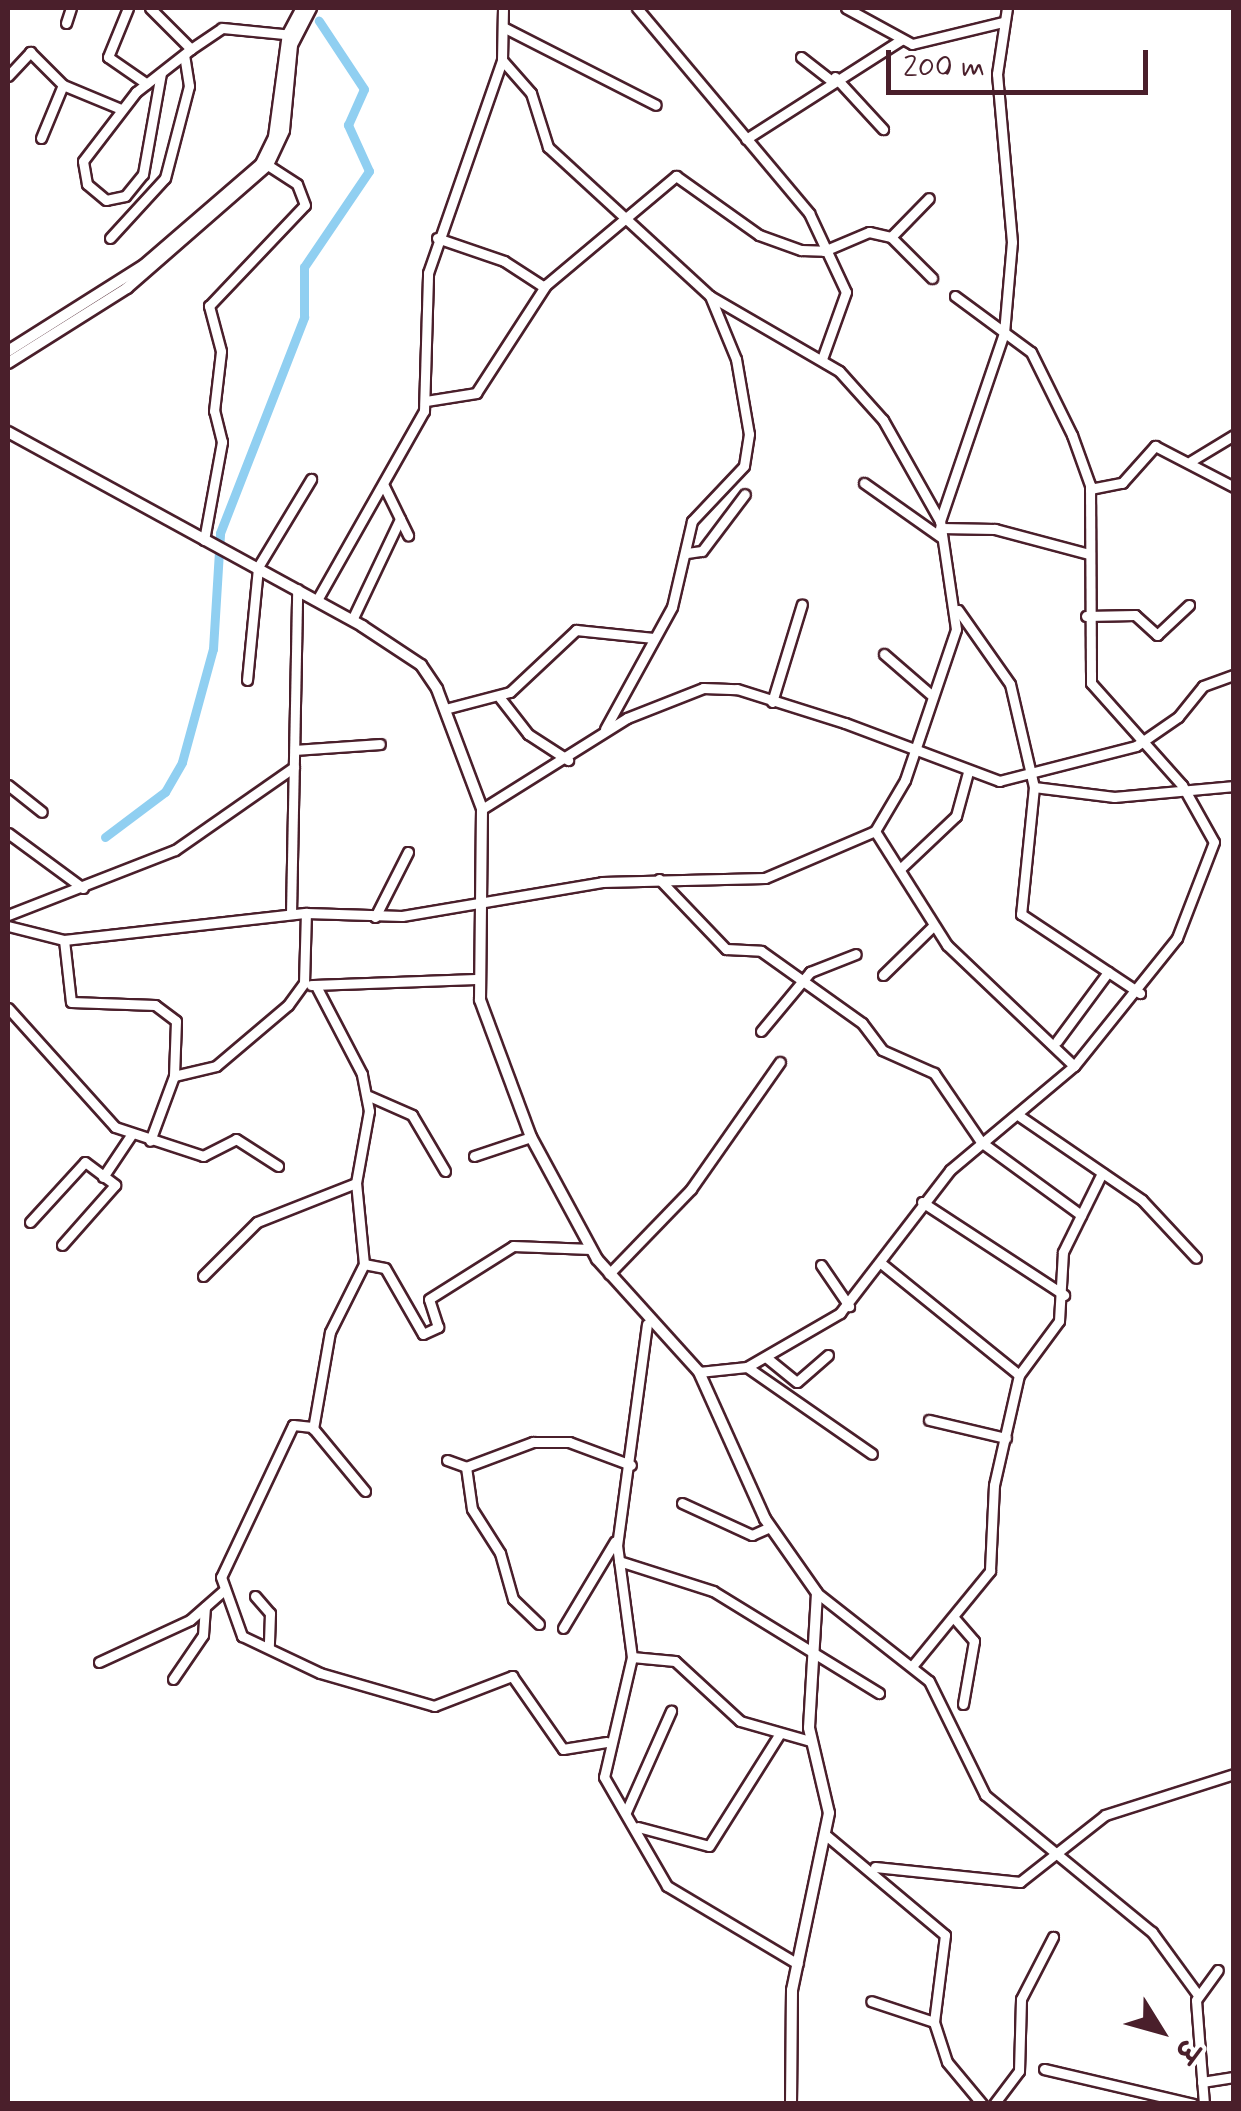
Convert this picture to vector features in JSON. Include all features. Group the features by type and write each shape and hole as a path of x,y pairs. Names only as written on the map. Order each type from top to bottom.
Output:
{"street":[{"path":"66,23 71,8"},
{"path":"110,238 166,178 189,86 187,52 150,8"},
{"path":"8,351 144,265 261,164 274,137 292,35 302,8"},
{"path":"8,363 126,288 268,165 284,130 292,35 312,8"},
{"path":"317,600 384,486 426,400 427,284 437,238 502,60 506,28 502,8"},
{"path":"636,8 802,201 846,292 822,358"},
{"path":"846,8 901,40 927,43 1003,22"},
{"path":"941,529 1004,332 1012,257 997,106 1007,8"},
{"path":"126,9 108,57 146,84"},
{"path":"161,73 143,174 112,201 82,169 121,109 146,84 187,52 233,24 292,35"},
{"path":"506,28 656,105"},
{"path":"746,139 833,79 901,40"},
{"path":"8,76 30,52 63,85 121,109"},
{"path":"801,56 833,79 883,129"},
{"path":"502,60 530,93 541,138 623,225 710,296 822,358 883,420 941,529 958,610 1010,684 1034,786 1021,914 1140,993"},
{"path":"41,138 63,85"},
{"path":"204,540 222,442 214,411 221,351 209,306 305,206 297,184 268,165"},
{"path":"426,400 476,393 544,288 682,174 769,241 824,251 869,232 891,237 932,278"},
{"path":"891,237 929,198"},
{"path":"437,238 504,261 544,288"},
{"path":"601,736 654,638 699,510 748,455 736,358 710,296"},
{"path":"699,1372 747,1367 849,1306 922,1202 982,1142 1074,1066 1140,993 1215,855 1188,793 1145,741 1097,694 1086,616 1090,489 1036,361 955,296"},
{"path":"8,432 317,600 421,665 444,709 482,809 476,903 478,979 530,1136 591,1249 647,1324 699,1372 770,1527 817,1593 913,1665 938,1692 985,1795 1062,1854 1162,1941 1198,1995 1204,2104"},
{"path":"1191,461 1234,435"},
{"path":"1090,489 1122,484 1155,446 1191,461 1234,487"},
{"path":"247,680 258,567 311,479"},
{"path":"864,483 941,529 995,529 1088,554"},
{"path":"384,486 408,534"},
{"path":"687,553 702,551 745,494"},
{"path":"352,620 400,519"},
{"path":"291,914 297,589"},
{"path":"772,702 802,604"},
{"path":"1086,616 1135,614 1157,635 1188,605"},
{"path":"8,926 64,940 291,914 375,917 658,878 779,876 875,831 904,780 908,752 958,610"},
{"path":"444,709 500,698 576,630 654,638"},
{"path":"884,654 930,694"},
{"path":"482,809 568,760 601,736 689,691 737,689 998,781 1145,741 1203,686 1234,675"},
{"path":"500,698 528,734 568,760"},
{"path":"295,750 380,744"},
{"path":"8,915 175,850 294,767"},
{"path":"900,869 956,816 968,772"},
{"path":"8,785 42,812"},
{"path":"1034,786 1095,797 1188,793 1234,786"},
{"path":"875,831 933,926 1057,1041 1074,1066"},
{"path":"8,834 83,888"},
{"path":"375,917 408,852"},
{"path":"658,878 726,949 761,951 799,982 862,1022 889,1055 934,1072 982,1142 1081,1214"},
{"path":"174,1076 216,1066 304,982 306,913"},
{"path":"883,976 933,926"},
{"path":"64,940 75,1004 141,1002 172,1014 174,1076 150,1141"},
{"path":"761,1030 799,982 856,954"},
{"path":"1057,1041 1108,972"},
{"path":"304,982 316,986 478,979"},
{"path":"313,1429 330,1332 364,1264 356,1183 369,1096 316,986"},
{"path":"8,1008 98,1112 131,1134 203,1156 236,1139 278,1166"},
{"path":"609,1274 700,1178 780,1062"},
{"path":"369,1096 412,1115 445,1171"},
{"path":"1018,1115 1102,1173 1196,1258"},
{"path":"104,1176 131,1134"},
{"path":"474,1156 530,1136"},
{"path":"30,1222 84,1162 104,1176 115,1186 62,1245"},
{"path":"913,1665 990,1571 1006,1438 1019,1375 1051,1340 1064,1294 1063,1252 1102,1173"},
{"path":"203,1276 257,1222 356,1183"},
{"path":"922,1202 1064,1294"},
{"path":"364,1264 386,1268 423,1334 438,1327 429,1300 513,1246 591,1249"},
{"path":"822,1264 849,1306"},
{"path":"882,1264 1019,1375"},
{"path":"647,1324 632,1464 617,1538 632,1657 606,1742 604,1777 638,1828 656,1870 683,1902 798,1964"},
{"path":"767,1358 797,1382 828,1355"},
{"path":"747,1367 872,1454"},
{"path":"365,1491 302,1420 287,1434 232,1544 223,1591 242,1636 320,1673 434,1706 512,1676 563,1749 606,1742"},
{"path":"929,1420 1006,1438"},
{"path":"447,1460 466,1467 534,1442 569,1442 632,1464"},
{"path":"466,1467 472,1509 500,1553 512,1599 539,1624"},
{"path":"682,1503 752,1535 770,1527"},
{"path":"564,1628 617,1538"},
{"path":"619,1561 700,1585 879,1693"},
{"path":"99,1662 205,1608 223,1591"},
{"path":"790,2104 798,1964 828,1836 828,1791 810,1741 818,1658 817,1593"},
{"path":"255,1596 270,1613 269,1646"},
{"path":"173,1679 203,1635 205,1608"},
{"path":"954,1619 974,1641 963,1704"},
{"path":"632,1657 675,1661 732,1716 810,1741"},
{"path":"626,1812 671,1711"},
{"path":"638,1828 709,1846 779,1734"},
{"path":"875,1866 1012,1884 1062,1854 1110,1812 1234,1774"},
{"path":"828,1836 875,1866 945,1934 934,2022 948,2062 982,2104"},
{"path":"994,2104 1019,2070 1021,1999 1053,1937"},
{"path":"1198,1995 1218,1970"},
{"path":"871,2000 934,2022"},
{"path":"1044,2069 1193,2104"},
{"path":"1202,2082 1234,2077"}],"waterway":[{"path":"105,837 165,792 182,762 213,649 220,533 304,317 304,267 369,171 348,125 364,89 319,21"}]}
